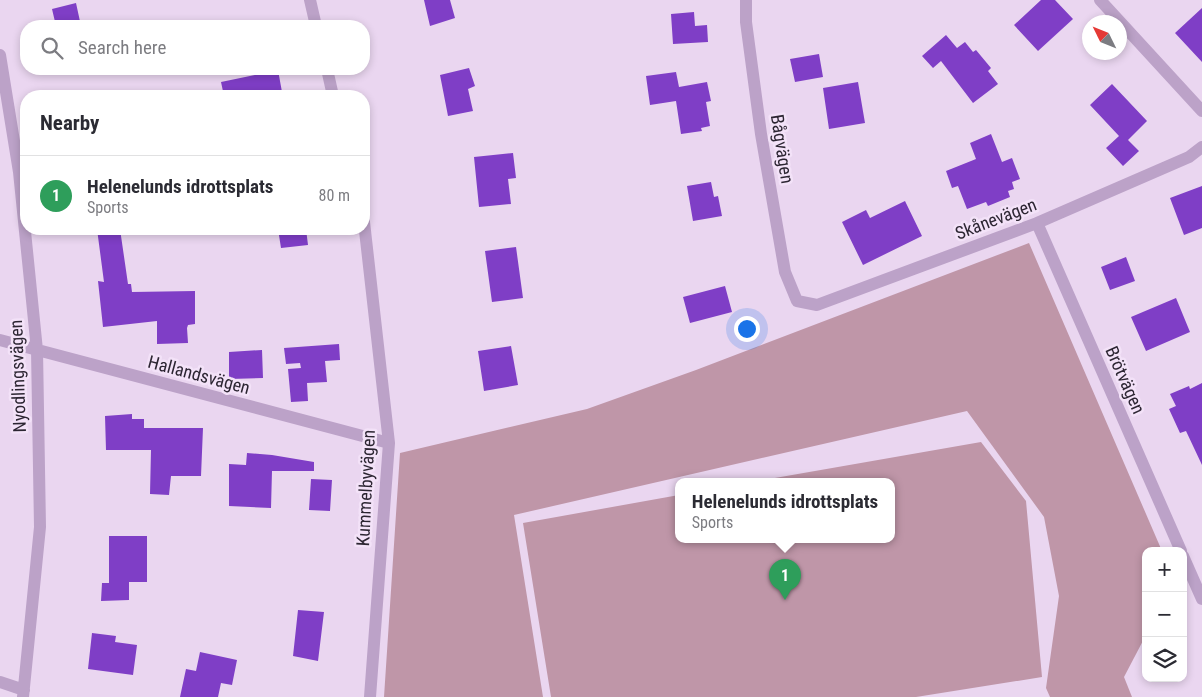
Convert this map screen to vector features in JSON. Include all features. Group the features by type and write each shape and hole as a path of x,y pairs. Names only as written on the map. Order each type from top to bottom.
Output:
{"street":[{"path":"310,0 315,20"},
{"name":"Bågvägen","path":"746,0 746,22 761,134 785,272 797,301"},
{"path":"1100,0 1202,111"},
{"name":"Nyodlingsvägen","path":"0,55 20,182"},
{"path":"328,75 332,90"},
{"name":"Skånevägen","path":"797,301 817,305 1037,223 1189,157 1202,147"},
{"name":"Brötvägen","path":"1037,223 1179,547"},
{"name":"Nyodlingsvägen","path":"24,693 40,527 37,350 25,235"},
{"name":"Kummelbyvägen","path":"365,235 389,443 370,697"},
{"name":"Hallandsvägen","path":"0,340 389,443"},
{"path":"1187,565 1202,599"},
{"path":"0,682 24,693"}],"shaded area":[{"path":"1029,243 1160,547 1142,547 1142,643 1124,677 1132,697 1050,697 1046,688 1059,596 1044,517 967,411 514,515 543,697 384,697 400,453 587,409 696,370"},
{"path":"981,442 1026,501 1042,677 916,697 551,697 523,523 675,496 675,543 895,543 895,478 775,478"}],"building":[{"path":"424,0 450,0 455,18 430,26"},
{"path":"1041,0 1055,0 1073,19 1038,51 1014,25"},
{"path":"76,3 80,20 55,20 52,9"},
{"path":"1202,8 1202,62 1175,33"},
{"path":"694,12 695,26 707,25 708,42 673,44 671,14"},
{"path":"946,35 957,48 965,42 973,52 976,50 991,68 988,71 998,84 973,103 941,61 933,68 922,56"},
{"path":"819,54 823,77 795,82 790,59"},
{"path":"469,68 475,86 468,89 473,111 448,116 440,75"},
{"path":"676,72 679,87 707,82 711,101 706,102 710,126 701,128 702,131 681,134 676,101 650,105 646,76"},
{"path":"254,75 279,75 282,90 223,90 221,82"},
{"path":"858,82 865,123 829,129 823,88"},
{"path":"1112,84 1147,121 1128,140 1139,151 1123,166 1106,148 1119,136 1090,105"},
{"path":"991,134 1002,162 1012,158 1020,179 1012,182 1014,189 1008,191 1010,197 988,206 986,202 967,209 958,186 952,188 946,171 976,159 970,143"},
{"path":"513,153 516,178 508,179 511,204 479,207 474,157"},
{"path":"711,182 714,197 718,196 722,216 693,221 687,186"},
{"path":"1202,186 1202,228 1184,235 1170,198"},
{"path":"905,201 922,236 863,265 842,222 866,210 870,218"},
{"path":"98,235 121,235 128,284 131,284 132,292 195,291 195,324 188,325 188,343 157,344 157,321 103,327 98,281 104,282"},
{"path":"279,235 307,235 308,245 281,248"},
{"path":"516,247 523,298 492,302 485,251"},
{"path":"1126,257 1135,281 1110,290 1101,267"},
{"path":"725,286 732,312 690,323 683,297"},
{"path":"1176,298 1190,332 1146,351 1131,317"},
{"path":"339,344 340,360 325,361 327,382 307,383 308,401 291,402 288,369 301,368 300,363 286,364 284,348"},
{"path":"511,346 518,385 484,391 478,351"},
{"path":"262,350 263,378 229,379 229,352"},
{"path":"1202,383 1202,465 1186,431 1180,433 1169,409 1176,406 1170,394 1189,386 1190,389"},
{"path":"132,414 132,419 144,419 144,428 203,428 201,476 171,476 169,495 150,494 151,450 106,450 105,416"},
{"path":"247,453 314,462 314,471 272,471 271,508 229,506 229,464 246,465"},
{"path":"311,479 332,480 330,511 309,510"},
{"path":"109,536 147,536 147,582 129,582 129,600 101,601 102,583 109,583"},
{"path":"298,610 324,612 318,661 293,656"},
{"path":"92,633 116,636 115,642 137,645 133,675 88,669"},
{"path":"200,652 237,660 232,685 221,683 218,697 180,697 186,669 196,671"}],"place":[{"name":"Helenelunds idrottsplats","path":"785,600"}]}
